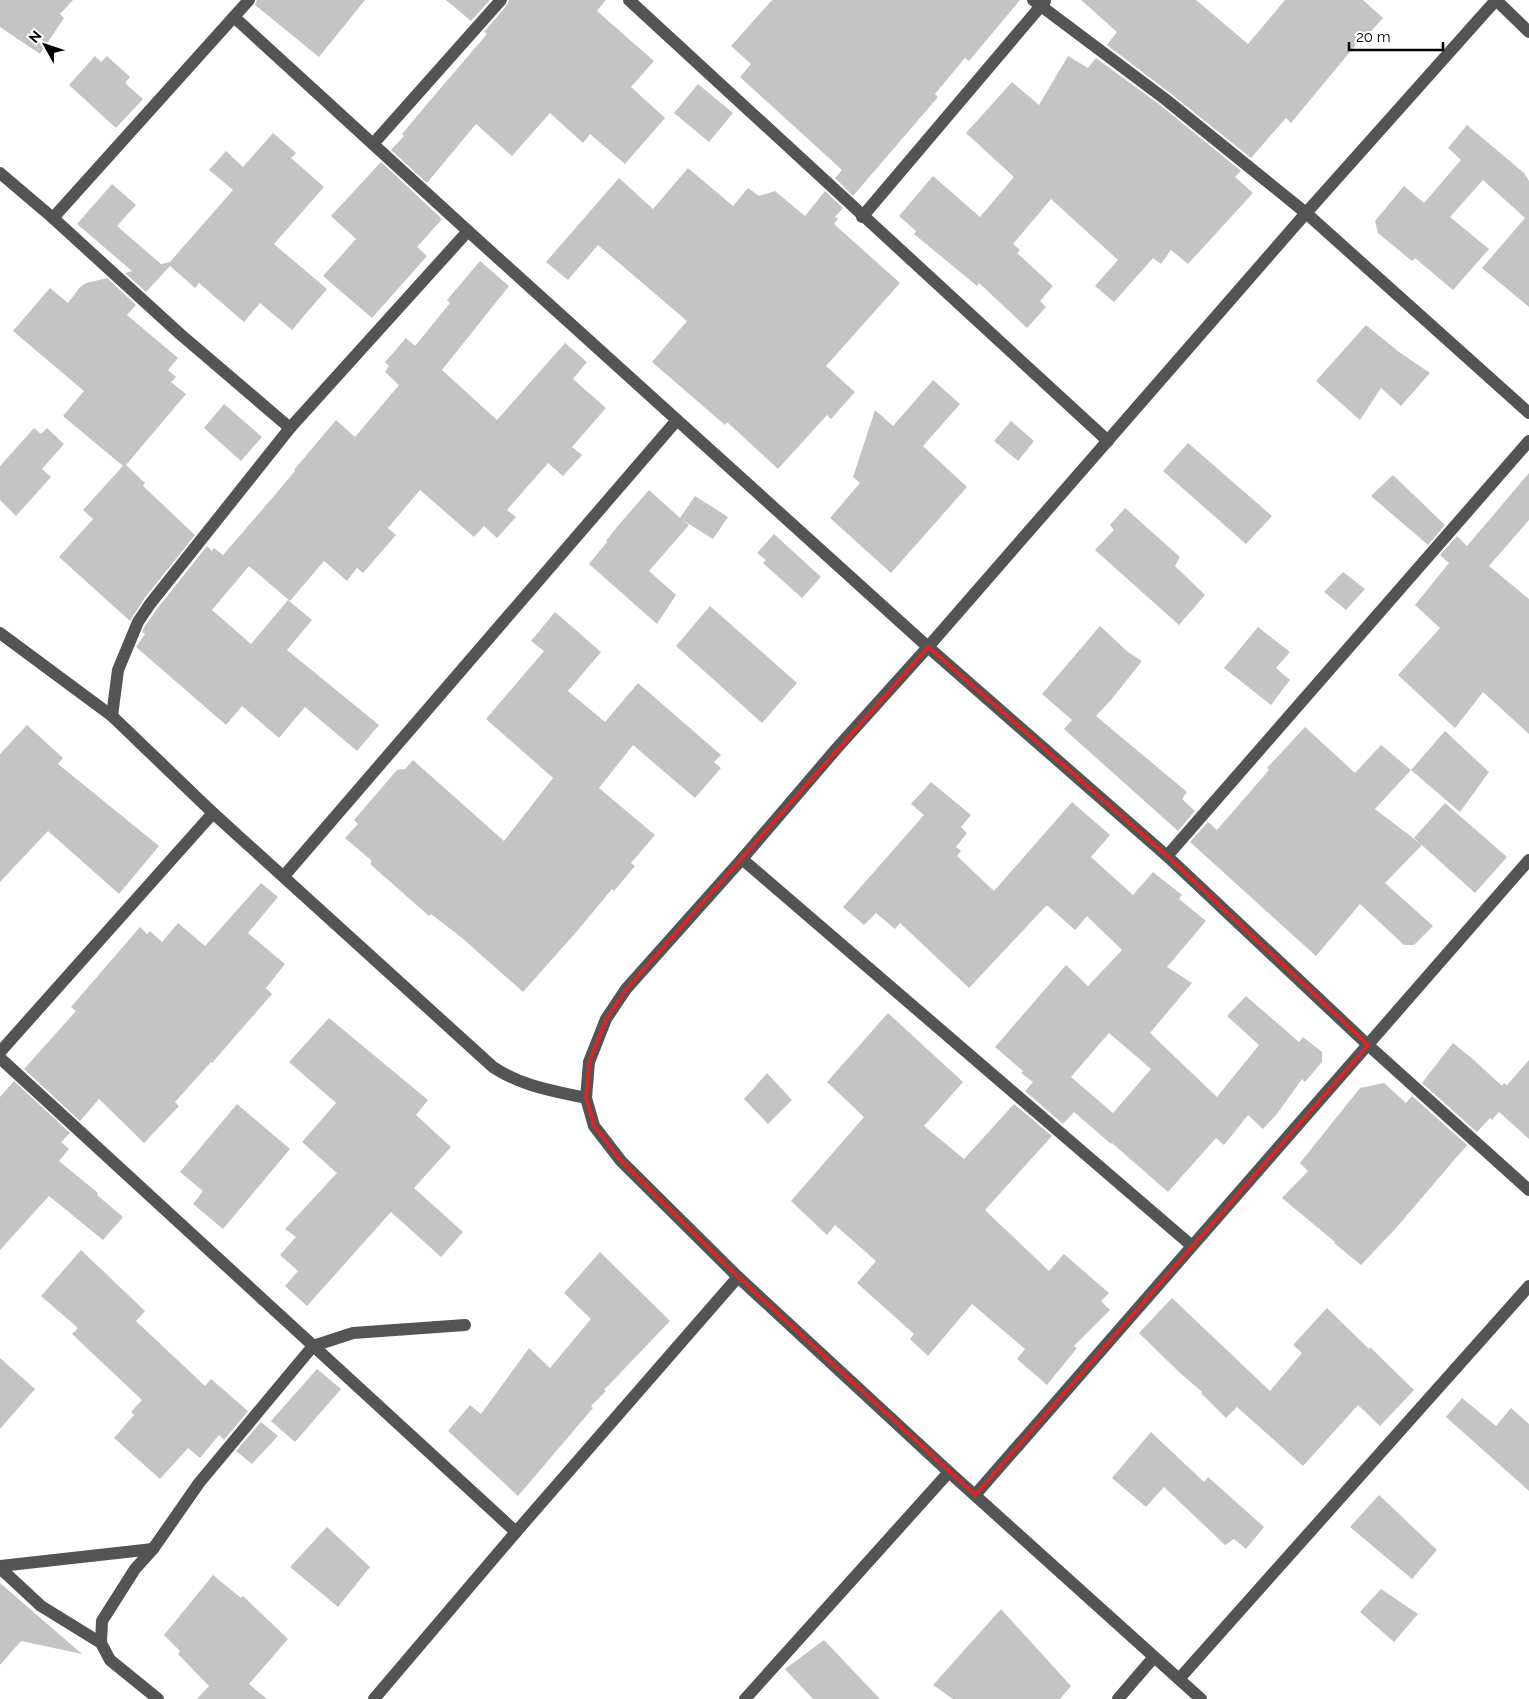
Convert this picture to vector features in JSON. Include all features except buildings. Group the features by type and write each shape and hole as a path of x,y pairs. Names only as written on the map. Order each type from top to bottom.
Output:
{"street":[{"path":"53,218 249,0"},
{"path":"373,144 501,0"},
{"path":"629,0 862,217 1108,441"},
{"path":"1201,1699 974,1495 738,1277 620,1161 594,1126 586,1098 588,1062 606,1019 626,989 928,647 1306,213 1496,0 1529,32"},
{"path":"862,217 1040,2 1165,99 1306,213 1529,413"},
{"path":"234,17 928,647 1168,856 1368,1045 1529,1190"},
{"path":"0,173 53,218 180,334 290,428"},
{"path":"112,716 118,670 138,622 156,596 290,428 468,231"},
{"path":"284,876 677,420"},
{"path":"1168,856 1529,441"},
{"path":"0,633 112,716 214,813 494,1067 517,1081 586,1098"},
{"path":"0,1052 214,813"},
{"path":"742,859 1192,1246"},
{"path":"974,1495 1529,860"},
{"path":"0,1058 516,1532"},
{"path":"374,1699 516,1532 738,1277"},
{"path":"1179,1679 1529,1286"},
{"path":"101,1643 102,1621 135,1569 153,1549 198,1483 313,1346 353,1333 465,1325"},
{"path":"745,1699 949,1472"},
{"path":"0,1567 153,1549"},
{"path":"0,1567 41,1606 101,1643 110,1660 158,1699"},
{"path":"1118,1699 1154,1657"}],"highlighted area":[{"path":"928,647 1167,856 1368,1045 975,1495 738,1277 621,1161 594,1126 586,1098 589,1062 606,1019 626,989"}]}
